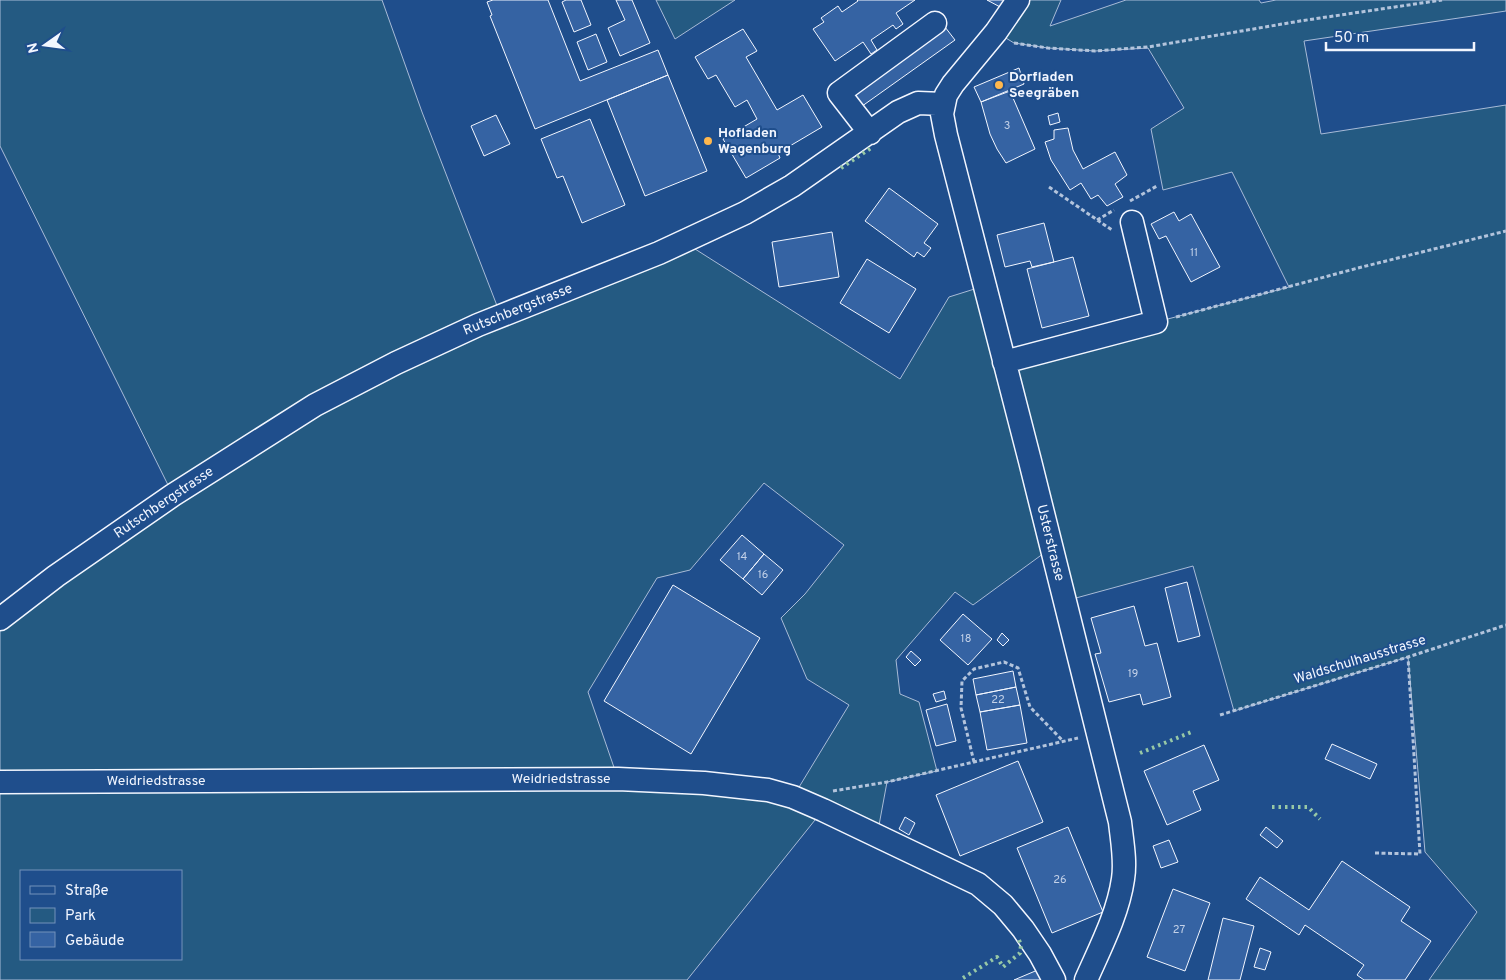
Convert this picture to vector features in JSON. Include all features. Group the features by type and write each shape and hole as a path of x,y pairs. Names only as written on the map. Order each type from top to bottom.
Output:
{"street":[{"path":"943,104 953,84 996,32 1018,0"},
{"path":"870,133 839,93 935,23"},
{"name":"Rutschbergstrasse","path":"0,618 56,576 174,495 314,405 396,363 478,325 659,253 745,213 792,186 909,107 927,102 943,104"},
{"name":"Usterstrasse","path":"943,104 942,114 946,135 1120,822 1124,852 1124,878 1117,904 1086,980"},
{"path":"1004,362 1156,322 1132,222"},
{"name":"Weidriedstrasse","path":"0,782 618,779 704,783 768,790 793,797 823,810 978,884 1003,905 1023,928 1054,980"}],"path":[{"path":"996,32 1014,43 1048,48 1095,51 1148,48 1300,21 1442,0"},
{"path":"1048,188 1111,229 1115,238"},
{"path":"1156,322 1506,231"},
{"name":"Waldschulhausstrasse","path":"1220,714 1506,625"},
{"path":"1375,853 1420,854 1408,657"},
{"path":"974,762 961,708 962,681 974,669 1004,662 1018,668 1030,707 1063,742"},
{"path":"830,791 887,782 1098,733"}],"green space":[{"path":"0,0 382,0 422,112 501,316 684,242 900,379 949,297 984,286 1005,362 1289,287 1232,172 1163,190 1151,129 1184,108 1148,48 1095,51 1048,48 1014,43 996,32 1018,0 1061,0 1050,26 1126,0 1259,0 1261,3 1276,0 1506,0 1506,11 1304,41 1321,134 1506,105 1506,980 1429,980 1477,912 1425,852 1408,657 1234,711 1193,566 1065,601 1051,548 973,605 955,592 896,660 900,694 919,702 937,771 887,782 877,836 823,810 687,980 0,980 0,619 173,495 0,146","holes":["764,483 844,545 805,594 781,618 807,679 849,705 793,797 618,779 588,692 657,578 690,570"]},
{"path":"656,0 735,0 675,39"}],"building":[{"path":"493,0 548,0 580,81 658,50 668,75 535,129 490,16 492,15 487,2"},
{"path":"566,0 581,0 591,25 574,32 562,2"},
{"path":"616,0 632,0 650,43 620,56 608,28 625,20"},
{"path":"857,0 915,0 896,13 903,24 896,29 893,25 871,40 877,50 871,54 863,42 835,61 813,29 824,22 821,18 838,6 842,12"},
{"path":"987,0 1006,0 1002,8"},
{"path":"945,27 955,40 858,109 849,96"},
{"path":"743,29 757,51 746,57 777,110 803,95 822,127 778,153 780,158 746,178 723,139 757,119 747,100 735,107 716,75 708,79 695,57"},
{"path":"596,34 607,62 588,70 577,42"},
{"name":"Dorfladen Seegräben","path":"1019,68 1024,84 981,102 974,87"},
{"path":"668,75 707,171 645,196 607,100"},
{"path":"1010,91 1035,149 1006,163 990,134 981,102"},
{"path":"1058,113 1060,122 1050,125 1048,116"},
{"path":"496,115 510,144 484,156 471,126"},
{"path":"590,119 625,205 582,223 563,176 557,178 541,139"},
{"path":"1068,128 1073,150 1083,169 1115,152 1127,175 1115,184 1123,197 1107,206 1098,195 1091,199 1081,183 1070,190 1051,160 1045,142 1054,139 1054,130"},
{"path":"889,188 938,224 924,243 931,248 924,257 917,252 914,257 865,221"},
{"path":"1174,212 1179,221 1191,214 1220,267 1191,282 1166,236 1159,239 1151,224"},
{"path":"1044,223 1054,262 1032,267 1030,261 1005,267 997,235"},
{"path":"832,232 839,277 779,287 772,242"},
{"path":"1073,257 1089,316 1042,328 1027,269"},
{"path":"867,259 916,289 889,333 840,303"},
{"path":"742,535 764,554 743,579 720,560"},
{"path":"764,554 783,570 762,595 743,579"},
{"path":"1187,582 1200,636 1178,642 1165,588"},
{"path":"673,585 760,638 691,754 604,701"},
{"path":"1134,606 1145,646 1157,643 1171,697 1143,705 1140,694 1109,702 1095,654 1101,653 1091,618"},
{"path":"963,614 992,639 968,665 940,640"},
{"path":"1002,633 1009,640 1003,646 997,640"},
{"path":"911,651 921,660 915,666 906,657"},
{"path":"1013,671 1016,687 976,695 973,679"},
{"path":"1016,687 1020,705 980,712 976,695"},
{"path":"944,691 946,699 936,702 933,694"},
{"path":"947,704 956,741 936,746 926,710"},
{"path":"1020,705 1027,743 987,750 980,712"},
{"path":"1332,744 1377,764 1370,779 1325,759"},
{"path":"1204,745 1219,780 1193,791 1201,810 1167,825 1144,771"},
{"path":"1018,761 1043,822 960,856 936,795"},
{"path":"905,817 915,823 909,835 899,829"},
{"path":"1068,827 1103,912 1052,933 1017,848"},
{"path":"1266,827 1283,841 1277,848 1260,835"},
{"path":"1169,840 1178,862 1161,868 1153,846"},
{"path":"1342,861 1410,907 1401,921 1431,941 1405,980 1364,980 1357,975 1364,965 1305,925 1299,935 1246,899 1260,877 1309,910"},
{"path":"1173,889 1210,903 1185,971 1147,957"},
{"path":"1223,918 1254,926 1240,980 1208,980"},
{"path":"1260,948 1271,952 1265,970 1254,967"},
{"path":"1040,969 1045,980 1014,980"}],"hedge":[{"path":"841,168 871,148"},
{"path":"1140,753 1194,731"},
{"path":"1272,807 1308,807 1320,819"},
{"path":"963,978 997,957 1003,967 1020,953 1021,945 1019,940"}],"place":[{"name":"Dorfladen Seegräben","path":"999,85"},
{"name":"Hofladen Wagenburg","path":"708,141"}]}
